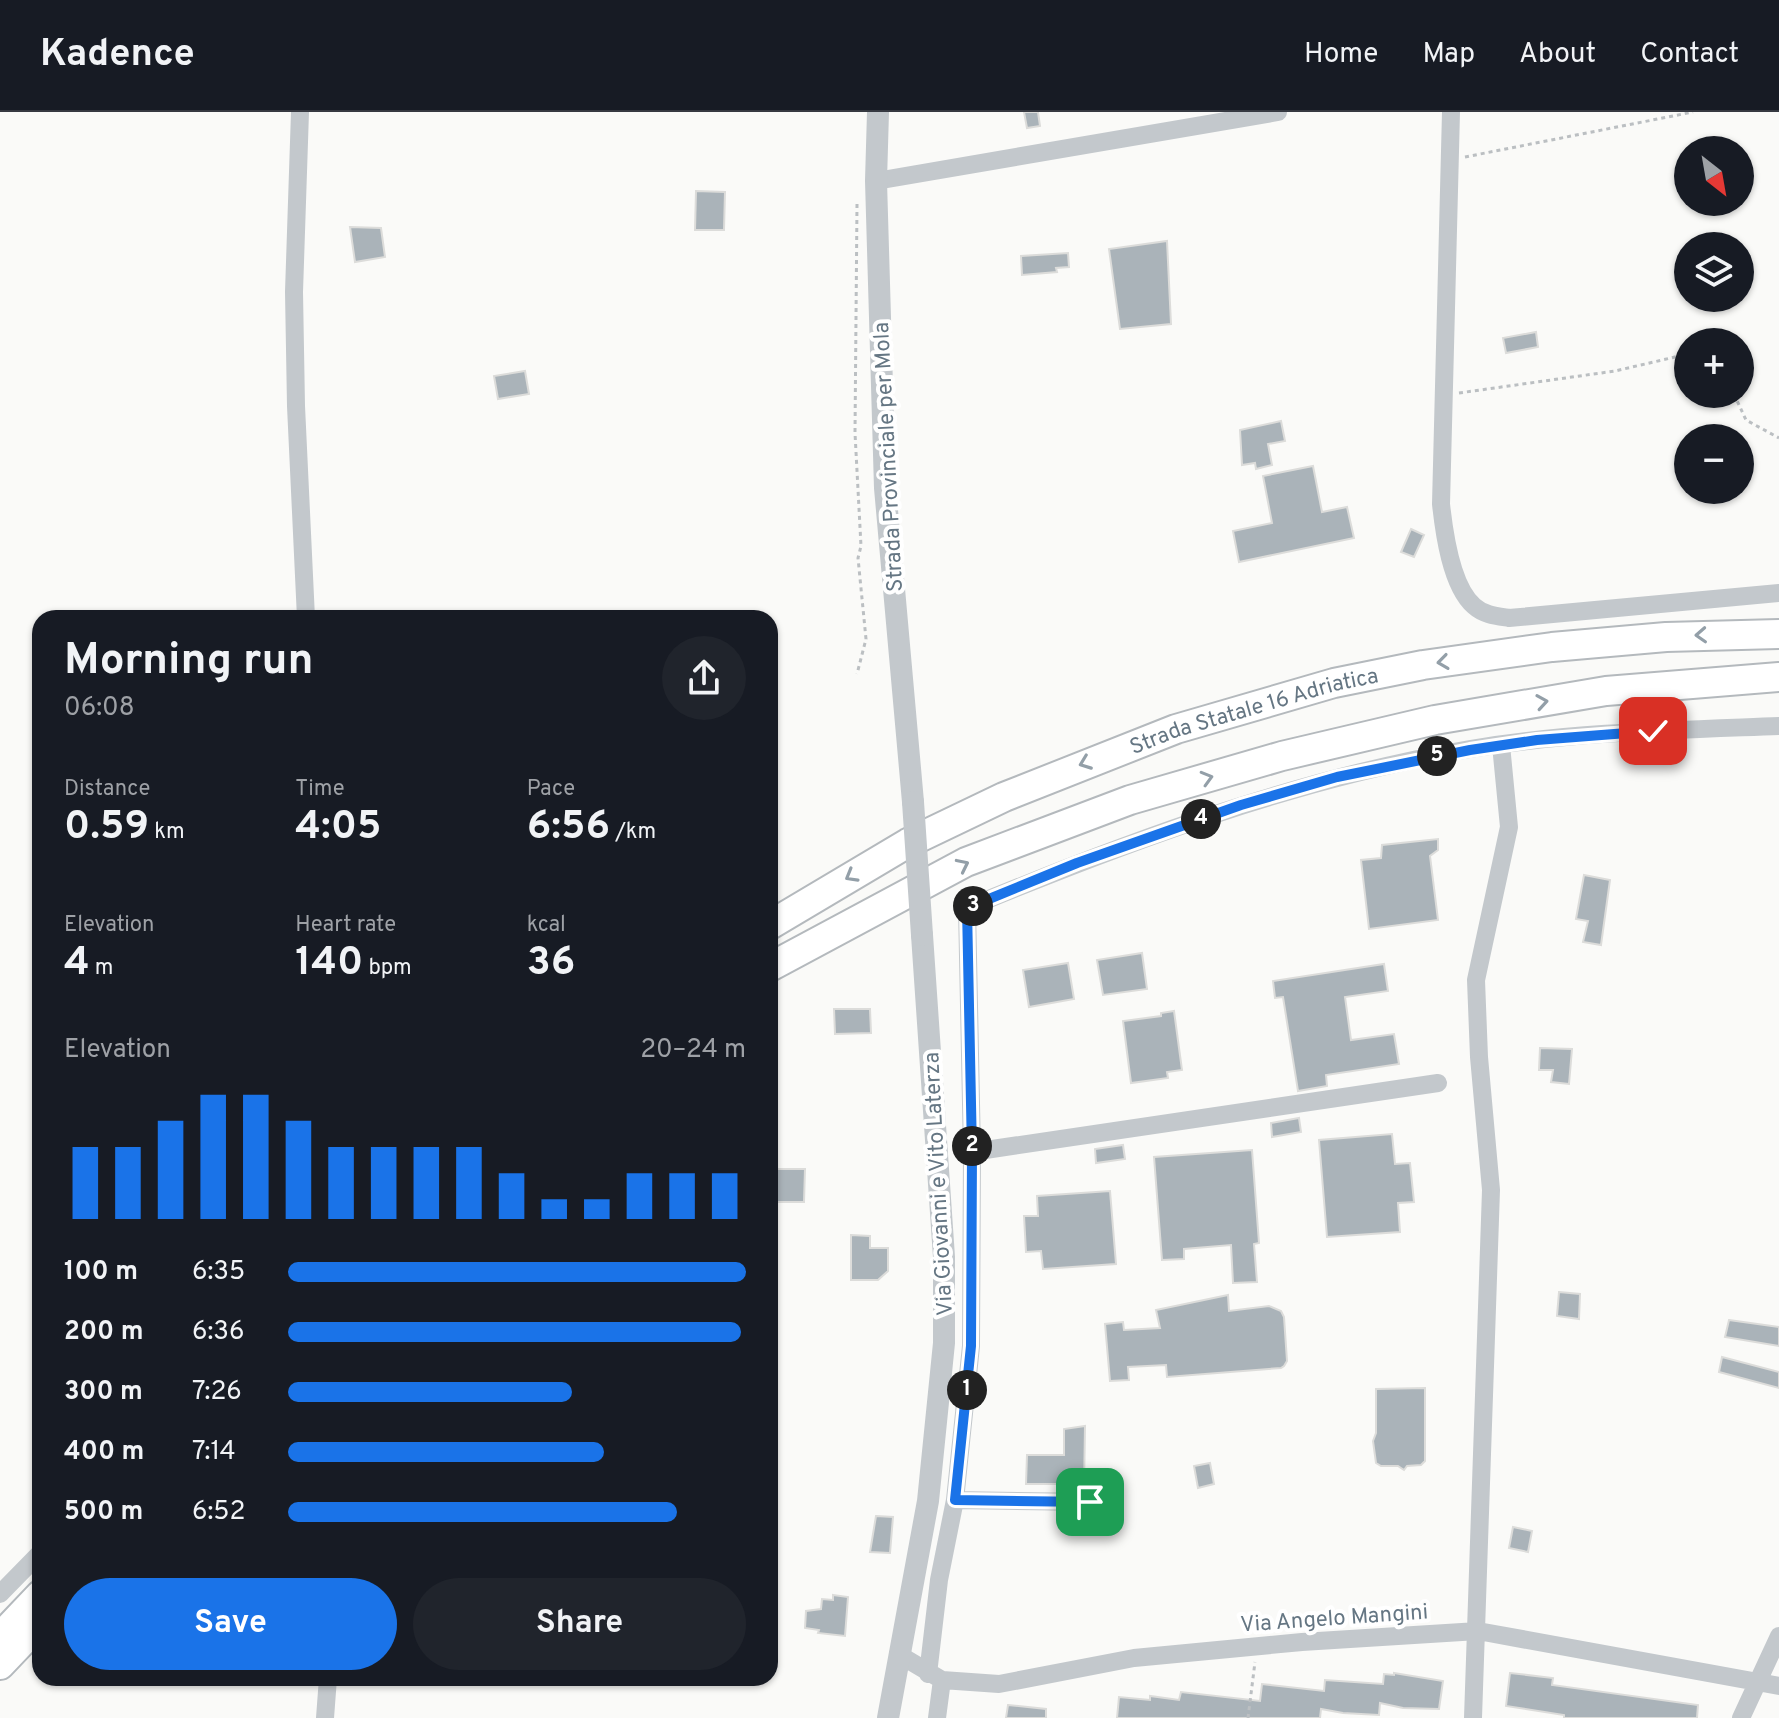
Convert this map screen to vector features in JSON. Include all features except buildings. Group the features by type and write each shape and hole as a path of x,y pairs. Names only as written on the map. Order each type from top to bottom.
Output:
{"highway":[{"name":"Strada Statale 16 Adriatica","path":"778,920 908,843 1048,779 1176,729 1334,683 1423,665 1552,647 1666,637 1779,634"},
{"path":"778,963 966,862 1130,800 1282,756 1435,720 1606,691 1779,677"},
{"path":"0,1637 32,1603"},
{"path":"0,1665 32,1631"}],"street":[{"path":"300,112 294,292 306,610"},
{"name":"Strada Provinciale per Mola","path":"878,112 876,181 885,488 922,935"},
{"path":"876,181 1278,112"},
{"path":"1451,112 1441,504 1445,538 1460,586 1471,604 1486,614 1509,618 1779,593"},
{"path":"937,1718 935,1677 939,1580 955,1500 971,1346 972,1152 967,908 1077,863 1241,805 1337,777 1501,745 1653,731 1779,726"},
{"path":"1473,1718 1491,1190 1479,1057 1476,980 1509,827 1501,745"},
{"name":"Via Giovanni e Vito Laterza","path":"888,1718 928,1501 944,1343 944,1257 922,935"},
{"path":"972,1152 1438,1083"},
{"path":"955,1500 1090,1502"},
{"path":"0,1594 32,1561"},
{"name":"Via Angelo Mangini","path":"898,1654 935,1677 999,1684 1134,1658 1478,1631 1779,1686"},
{"path":"1741,1718 1779,1636"},
{"path":"325,1718 327,1686"}],"path":[{"path":"1449,160 1693,112"},
{"path":"857,674 866,639 858,558 861,546 855,433 856,208 864,188 876,181"},
{"path":"1444,396 1615,371 1674,357"},
{"path":"1740,408 1746,420 1779,438"},
{"path":"1248,1718 1256,1647"}],"route":[{"path":"1090,1502 955,1500 971,1346 972,1152 967,908 1077,863 1241,805 1337,777 1537,740 1653,731"}]}
